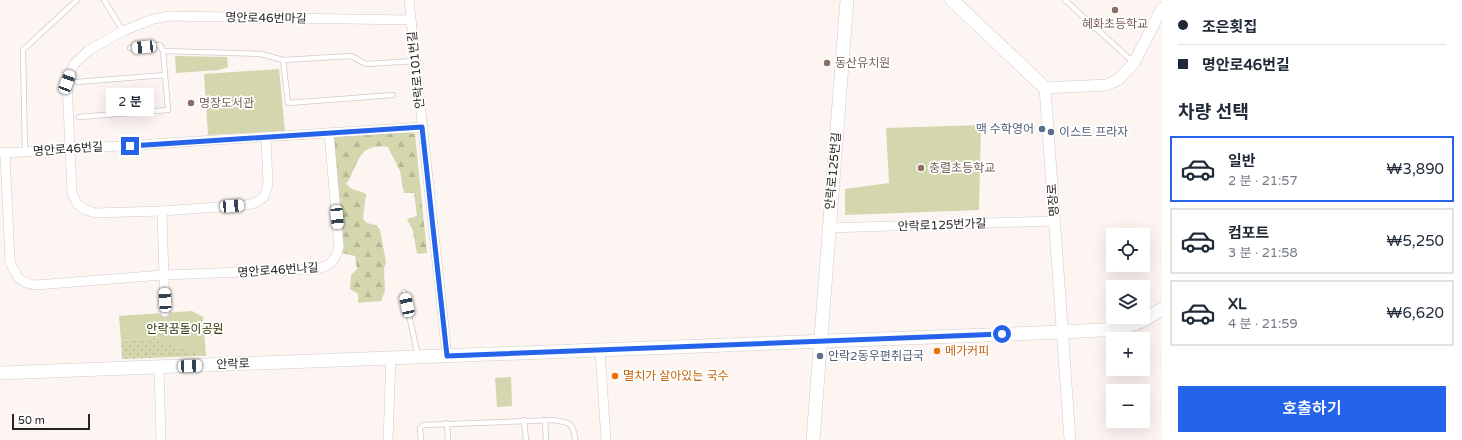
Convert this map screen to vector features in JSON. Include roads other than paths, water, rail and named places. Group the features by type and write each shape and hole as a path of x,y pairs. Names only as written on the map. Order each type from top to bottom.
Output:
{"main road":[{"name":"안락로125번길","path":"813,440 847,0"},
{"path":"952,0 1045,88"},
{"name":"안락로","path":"0,373 1120,329 1142,321 1162,309"}],"street":[{"name":"안락로101번길","path":"409,0 447,356"},
{"path":"1045,88 1106,85 1118,80 1134,63 1162,8"},
{"name":"명안로46번마길","path":"266,137 268,184 264,197 255,202 246,205 95,214 77,204 72,193 67,82 74,64 89,50 123,31 153,19 169,16 411,20"},
{"name":"명장로","path":"1045,88 1070,440"},
{"name":"명안로46번길","path":"2,153 422,127"},
{"name":"명안로46번나길","path":"2,153 10,262 17,277 29,284 36,285 164,275 318,269 329,265 336,258 339,247 329,133"},
{"path":"162,211 165,312"},
{"name":"안락로125번가길","path":"829,228 1054,221"},
{"path":"600,350 606,440"},
{"path":"388,440 391,358"},
{"path":"159,367 161,440"}],"lane":[{"path":"25,152 23,50 77,0"},
{"path":"104,0 123,31"},
{"path":"1065,0 1134,63"},
{"path":"80,117 168,110 163,52 160,45 130,48"},
{"path":"163,52 261,54 283,60 351,56 366,64 415,61"},
{"path":"283,60 288,103 393,95"},
{"path":"77,82 165,75"},
{"path":"404,292 418,357"},
{"path":"524,420 526,440"},
{"path":"545,420 546,440"},
{"path":"421,440 420,428 423,424 545,420 564,421 570,424 575,430 575,440"},
{"path":"447,423 448,440"}],"place":[{"name":"혜화초등학교","path":"1115,10"},
{"name":"동산유치원","path":"827,63"},
{"name":"명장도서관","path":"191,103"},
{"name":"맥 수학영어","path":"1042,129"},
{"name":"이스트 프라자","path":"1051,132"},
{"name":"충렬초등학교","path":"921,168"},
{"name":"메가커피","path":"937,351"},
{"name":"안락2동우편취급국","path":"820,356"},
{"name":"멸치가 살아있는 국수","path":"615,376"}],"park label":[{"name":"안락꿈돌이공원","path":"185,329"}]}
